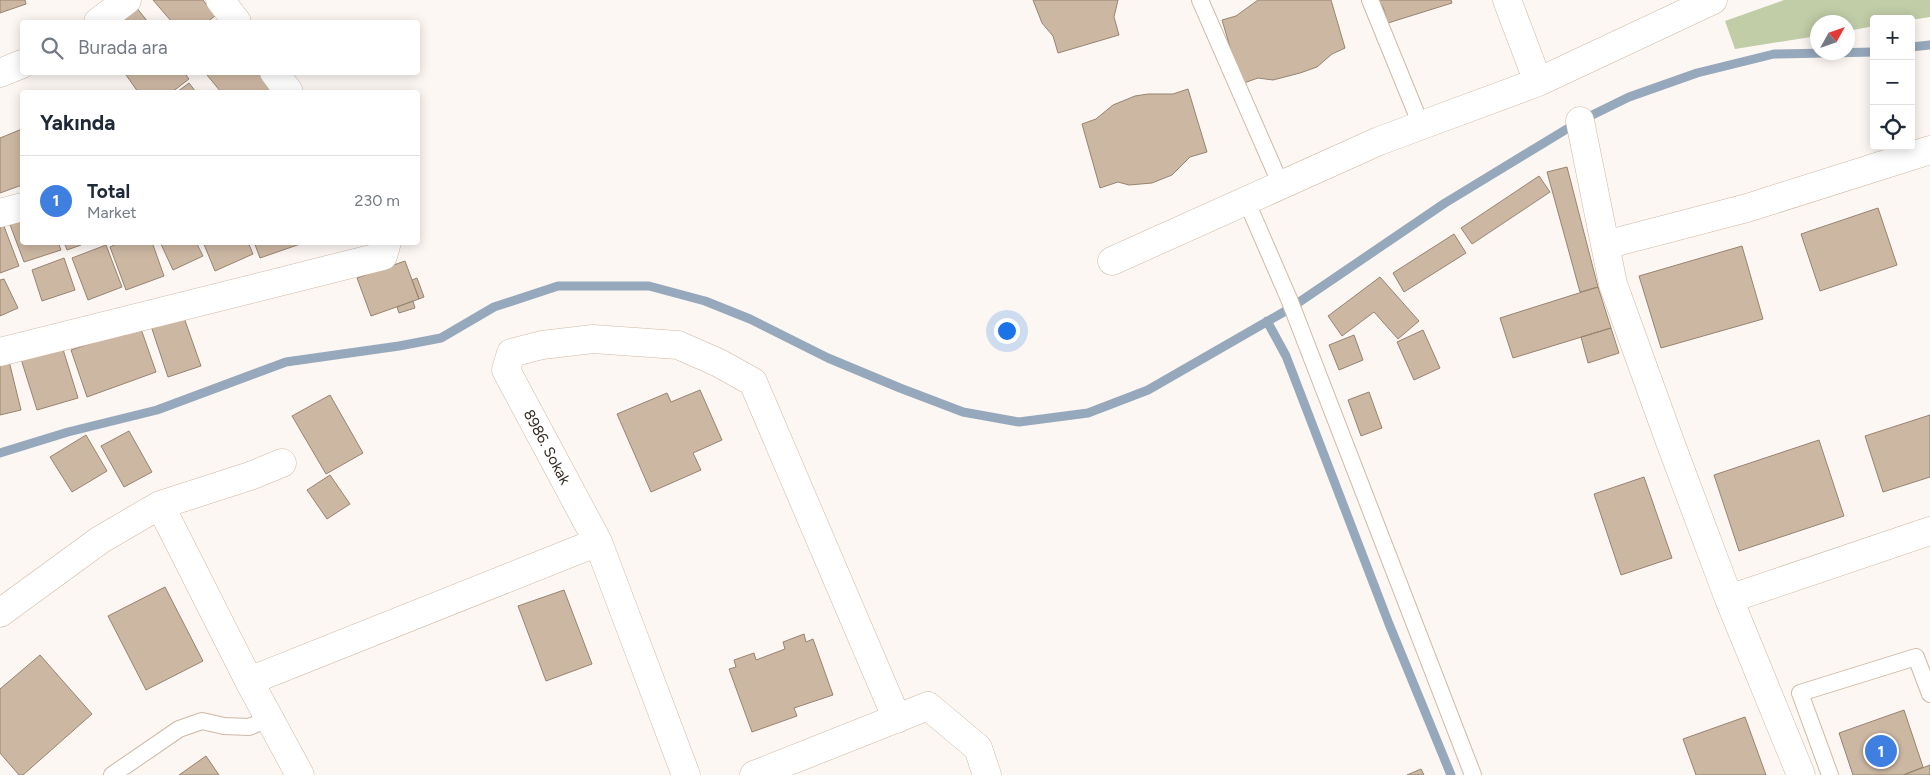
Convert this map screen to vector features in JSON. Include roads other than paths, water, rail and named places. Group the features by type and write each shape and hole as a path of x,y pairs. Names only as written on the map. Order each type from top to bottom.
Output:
{"street":[{"path":"101,20 127,0"},
{"path":"220,0 235,20"},
{"path":"1507,0 1538,82"},
{"path":"1112,261 1379,141 1538,82 1713,0"},
{"path":"0,73 20,65"},
{"path":"276,75 288,90"},
{"path":"1580,121 1614,284 1729,599 1801,775"},
{"path":"1605,245 1747,208 1930,150"},
{"path":"0,213 20,208"},
{"path":"0,352 383,256 387,245"},
{"name":"8986. Sokak","path":"686,775 598,542 506,370 512,353 542,345 593,339 678,345 719,363 753,382 897,718"},
{"path":"0,613 100,540 160,505 250,476 282,463"},
{"path":"160,505 249,681 300,775"},
{"path":"1729,599 1930,531"},
{"path":"249,681 598,542"},
{"path":"754,775 928,706 978,748 987,775"}],"lane":[{"path":"1200,0 1281,185"},
{"path":"1370,0 1421,125"},
{"path":"1246,200 1290,299 1473,775"},
{"path":"1830,775 1800,693 1916,657 1930,694"},
{"path":"112,775 179,730 202,721 224,726 249,727 270,718"}],"waterway":[{"path":"1915,47 1930,45"},
{"path":"0,453 68,432 157,410 286,362 441,338 494,307 558,286 649,286 705,301 750,319 828,358 963,412 1019,422 1088,413 1148,390 1289,309 1445,203 1580,121 1629,97 1697,73 1774,54 1870,52"},
{"path":"1267,321 1286,356 1389,624 1451,775"}],"place":[{"name":"Total","path":"1881,751"}]}
